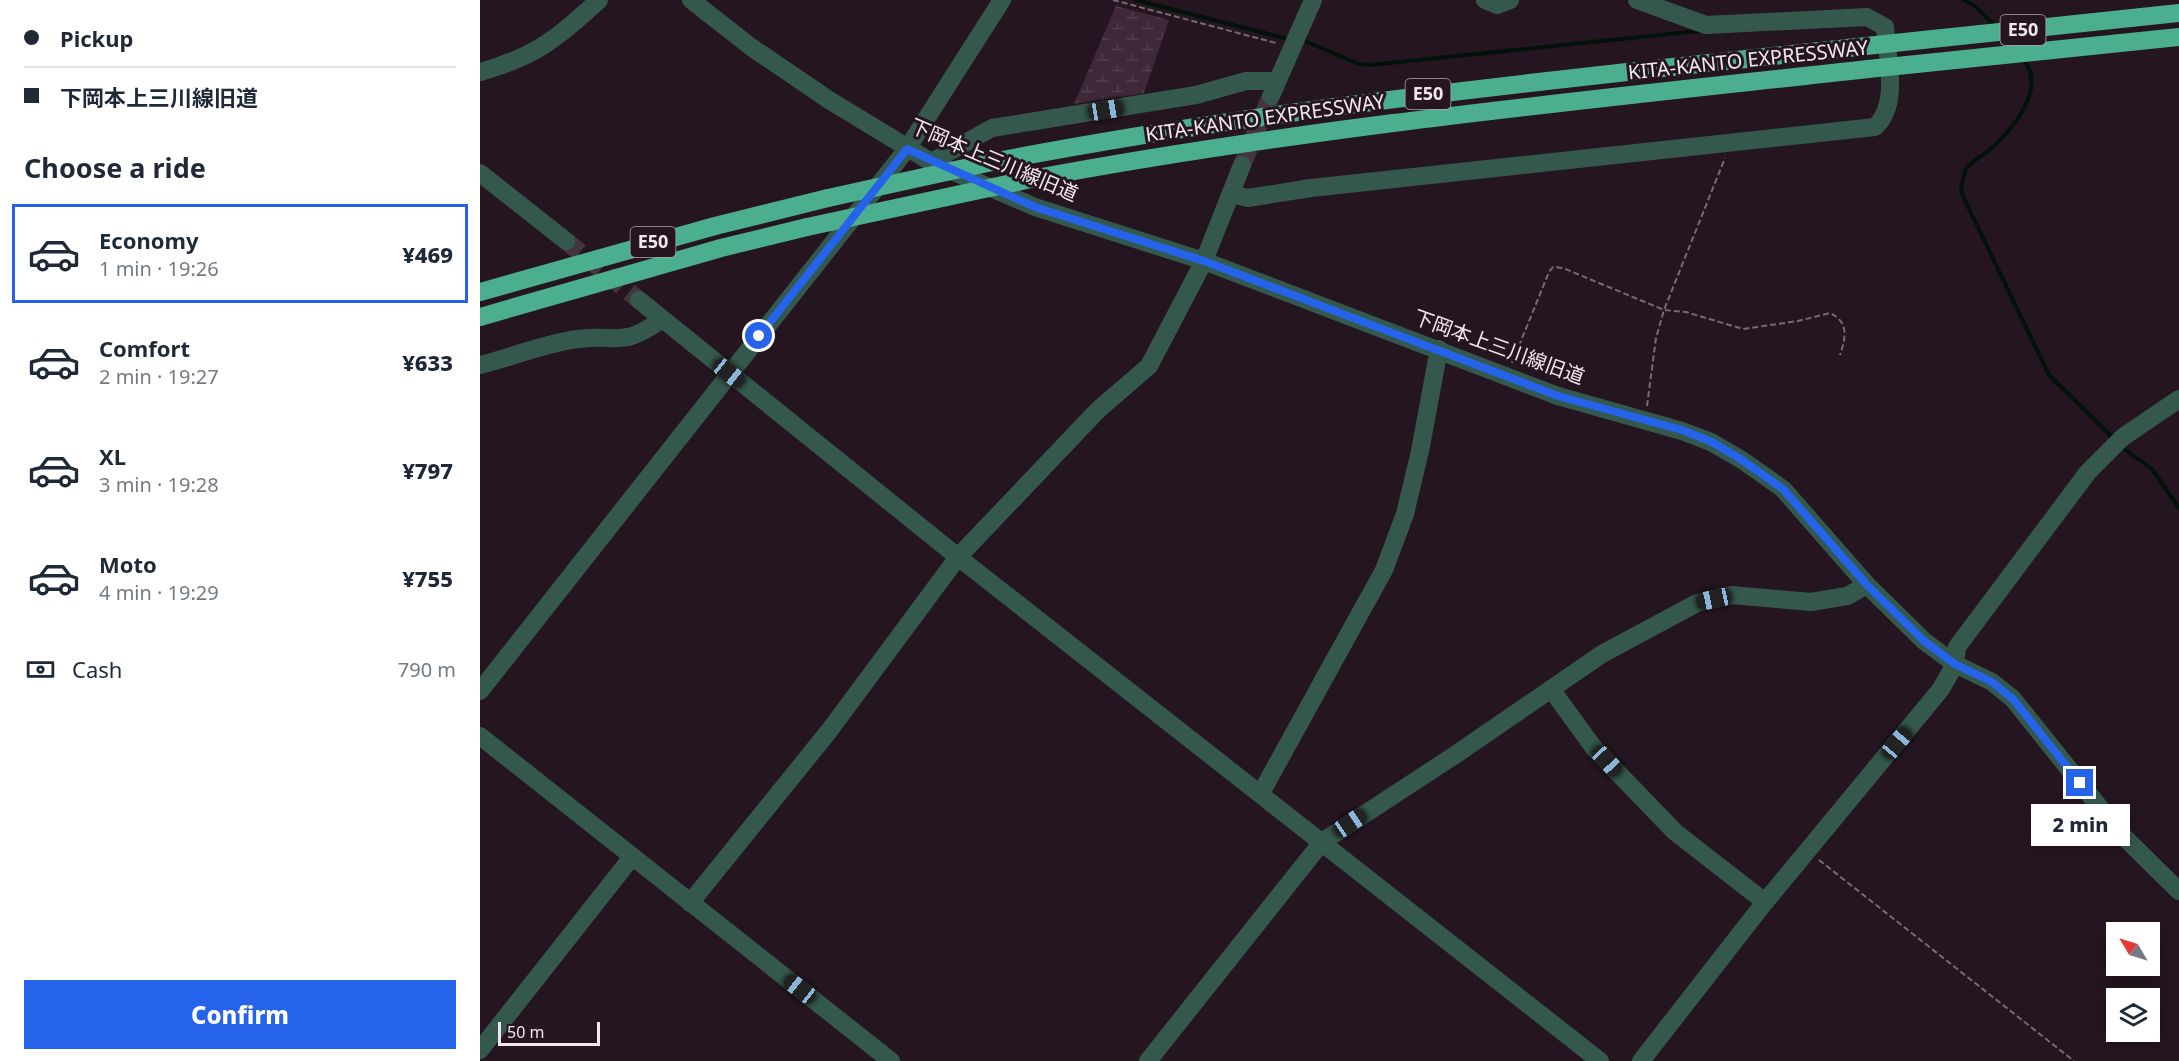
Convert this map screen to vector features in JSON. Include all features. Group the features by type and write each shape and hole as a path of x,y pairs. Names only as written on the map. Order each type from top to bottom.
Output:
{"highway":[{"name":"KITA-KANTO EXPRESSWAY","path":"480,292 682,235 828,198 992,162 1272,114 1442,92 2179,14"},
{"name":"KITA-KANTO EXPRESSWAY","path":"480,317 721,248 807,227 1031,179 1152,156 1428,117 2179,37"}],"street":[{"path":"480,72 517,61 553,41 599,0"},
{"name":"下岡本上三川線旧道","path":"691,0 776,64 907,149 931,162 1035,207 1204,261 1558,396 1712,442 1783,489 1867,585 1924,641 1955,664 1992,682 2013,699 2121,834 2179,891"},
{"path":"480,691 907,149 1002,0"},
{"path":"931,162 992,128 1196,95 1246,81 1274,88 1313,0"},
{"path":"1485,0 1497,5 1510,0"},
{"path":"1231,194 1248,198 1311,188 1730,145 1875,127 1884,118 1890,87 1885,27 1867,17 1706,25 1637,0"},
{"path":"690,903 829,731 958,557 1098,410 1149,366 1204,261 1242,165"},
{"path":"480,172 566,241"},
{"path":"639,300 958,557 1600,1061"},
{"path":"480,365 578,339 626,340 642,333 661,320"},
{"path":"1261,793 1384,570 1405,514 1420,451 1438,349"},
{"path":"1641,1061 1765,902 1941,689 1955,664 1957,647 2088,472 2123,436 2179,399"},
{"path":"1148,1061 1322,842 1602,654 1697,603 1731,595 1811,602 1847,596 1867,585"},
{"path":"1551,689 1594,748 1675,832 1765,902"},
{"path":"480,736 891,1061"},
{"path":"480,1050 632,857"}],"path":[{"path":"1113,0 1292,47"},
{"path":"1644,420 1656,338 1664,310 1730,145"},
{"path":"1506,377 1549,273 1554,267 1563,268 1664,310 1686,312 1743,328 1798,321 1830,313 1840,318 1844,325 1845,338 1840,355"},
{"path":"1807,851 2074,1061"}],"green space":[{"path":"1116,6 1169,20 1144,93 1074,104"}],"waterway":[{"path":"1136,0 1284,38"},
{"path":"1964,0 1975,6 1995,26"},
{"path":"1305,41 1359,64 1370,65 1699,31"},
{"path":"2004,36 2014,49"},
{"path":"2023,59 2030,70 2031,83 2024,108 2007,132 1988,151 1968,166 1961,192 2049,375 2113,438"},
{"path":"2120,446 2152,469 2179,508"}],"tunnel":[{"path":"1242,165 1271,96"},
{"path":"566,241 639,300"}],"route":[{"path":"759,336 907,149 931,162 1035,207 1204,261 1558,396 1682,430 1712,442 1783,489 1867,585 1924,641 1955,664 1992,682 2013,699 2080,783"}]}
